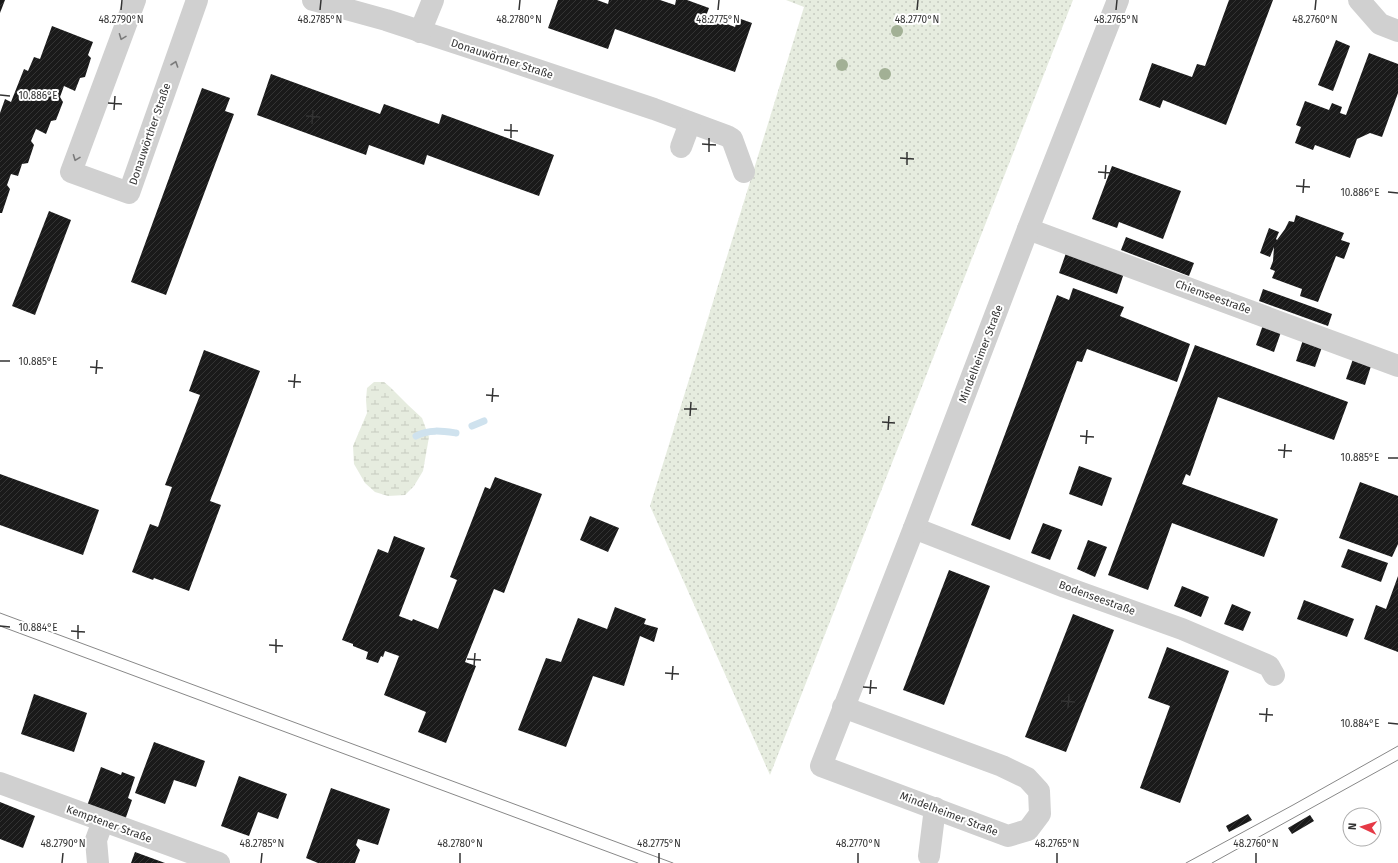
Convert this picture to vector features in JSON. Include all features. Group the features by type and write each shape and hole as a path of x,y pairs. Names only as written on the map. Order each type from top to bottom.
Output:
{"street":[{"name":"Donauwörther Straße","path":"136,0 71,172 129,193 197,0"},
{"name":"Donauwörther Straße","path":"313,0 386,20 616,96 732,139 744,172"},
{"path":"420,32 433,0"},
{"name":"Mindelheimer Straße","path":"843,707 1002,766 1027,778 1039,792 1040,814 1028,830 1008,836 821,766 843,707 914,528 1028,229 1118,0"},
{"path":"1359,0 1380,24 1398,31"},
{"path":"681,147 690,123"},
{"name":"Chiemseestraße","path":"1028,229 1398,366"},
{"name":"Bodenseestraße","path":"914,528 1064,587 1182,628 1269,666 1274,675"},
{"name":"Kemptener Straße","path":"0,783 100,831 219,863"},
{"path":"929,856 935,808"},
{"name":"Kemptener Straße","path":"98,863 100,831"}],"green space":[{"path":"786,0 1073,0 770,775 650,506 804,7"},
{"path":"374,382 384,382 422,418 429,437 423,471 414,486 405,495 388,496 375,492 365,483 354,464 353,446 367,413 367,388"}],"building":[{"path":"0,0 5,0 0,13"},
{"path":"558,0 597,0 608,4 609,0 660,0 675,5 676,0 687,0 709,8 706,16 735,27 738,18 752,23 735,72 615,29 608,49 548,28"},
{"path":"1229,0 1273,0 1226,125 1163,100 1160,108 1139,100 1152,63 1192,77 1197,64 1205,66"},
{"path":"52,26 93,42 88,55 91,58 85,77 80,78 75,91 64,86 60,97 63,102 56,120 51,121 46,134 36,129 31,141 34,145 28,163 22,164 18,176 11,174 7,185 10,189 2,213 0,213 0,113 5,99 11,102 24,69 28,71 34,57 40,59"},
{"path":"1336,40 1350,46 1333,91 1318,85"},
{"path":"1369,53 1398,64 1398,93 1382,137 1370,133 1357,139 1350,158 1315,145 1313,150 1295,143 1301,127 1296,125 1305,101 1329,110 1332,103 1342,107 1340,113 1346,115"},
{"path":"271,74 380,114 384,104 439,124 442,114 554,155 539,196 427,155 424,165 369,145 366,155 257,115"},
{"path":"202,88 230,98 225,111 234,114 166,295 131,282"},
{"path":"1112,166 1181,191 1163,239 1119,222 1117,228 1092,219"},
{"path":"49,211 71,220 35,315 12,306"},
{"path":"1296,215 1344,233 1341,240 1350,243 1344,259 1336,256 1318,302 1300,296 1302,289 1272,278 1275,271 1270,269 1273,261 1274,247 1270,257 1260,253 1269,228 1279,232 1276,239 1277,240 1289,221 1294,222"},
{"path":"1126,237 1194,263 1189,276 1121,250"},
{"path":"1066,253 1124,273 1117,294 1059,273"},
{"path":"1073,288 1124,307 1120,316 1190,344 1177,382 1087,349 1082,362 1077,361 1010,540 971,525 1057,295 1069,300"},
{"path":"1263,289 1332,314 1328,326 1259,301"},
{"path":"1263,325 1281,332 1274,352 1256,345"},
{"path":"1303,340 1322,347 1315,367 1296,361"},
{"path":"1195,345 1348,402 1334,440 1218,397 1190,476 1186,474 1182,484 1278,519 1264,557 1172,523 1148,590 1108,575"},
{"path":"204,350 260,371 210,501 221,505 189,591 154,578 153,580 132,572 150,524 158,527 172,487 165,485 200,395 189,391"},
{"path":"1353,359 1371,366 1365,385 1346,379"},
{"path":"1079,466 1112,478 1102,506 1069,494"},
{"path":"0,474 99,510 83,555 0,525"},
{"path":"495,477 542,494 504,593 494,589 465,662 476,666 446,743 418,732 426,712 384,695 399,656 385,651 383,657 381,656 378,663 366,659 368,652 342,640 378,549 388,553 394,536 425,548 399,616 412,621 413,619 438,629 457,580 450,577 485,487 490,489"},
{"path":"1360,482 1398,496 1398,544 1392,557 1339,538"},
{"path":"590,516 619,528 608,552 580,540"},
{"path":"1043,523 1062,530 1050,560 1031,553"},
{"path":"1088,540 1107,547 1095,577 1077,569"},
{"path":"1348,549 1388,563 1381,582 1341,567"},
{"path":"949,570 990,586 944,705 903,690"},
{"path":"1398,576 1398,652 1364,639 1376,605 1386,609"},
{"path":"1182,586 1209,597 1201,617 1174,606"},
{"path":"1304,600 1354,619 1347,637 1297,619"},
{"path":"1232,604 1251,612 1243,631 1224,624"},
{"path":"615,607 646,619 644,624 658,628 654,642 640,636 624,686 593,676 566,747 518,730 546,658 561,662 578,618 607,629"},
{"path":"1073,614 1114,630 1066,752 1025,737"},
{"path":"1167,647 1229,671 1180,803 1140,788 1170,706 1148,698"},
{"path":"34,694 87,713 74,752 21,734"},
{"path":"154,742 205,761 196,787 174,780 165,804 135,793"},
{"path":"101,767 121,775 122,772 135,777 128,798 132,800 125,820 87,806"},
{"path":"239,776 287,794 278,819 258,812 249,836 221,826"},
{"path":"331,788 390,809 378,845 358,839 356,845 360,850 355,863 318,863 306,858"},
{"path":"0,802 35,816 23,848 0,839"},
{"path":"1248,814 1252,820 1229,832 1226,826"},
{"path":"1310,815 1314,821 1292,834 1288,828"},
{"path":"135,852 165,863 131,863"}],"waterway":[{"path":"472,426 484,421"},
{"path":"416,436 431,431 456,433"}],"tram line":[{"path":"0,613 673,863"},
{"path":"0,626 638,863"},
{"path":"1186,863 1398,746"},
{"path":"1212,863 1398,760"}]}
